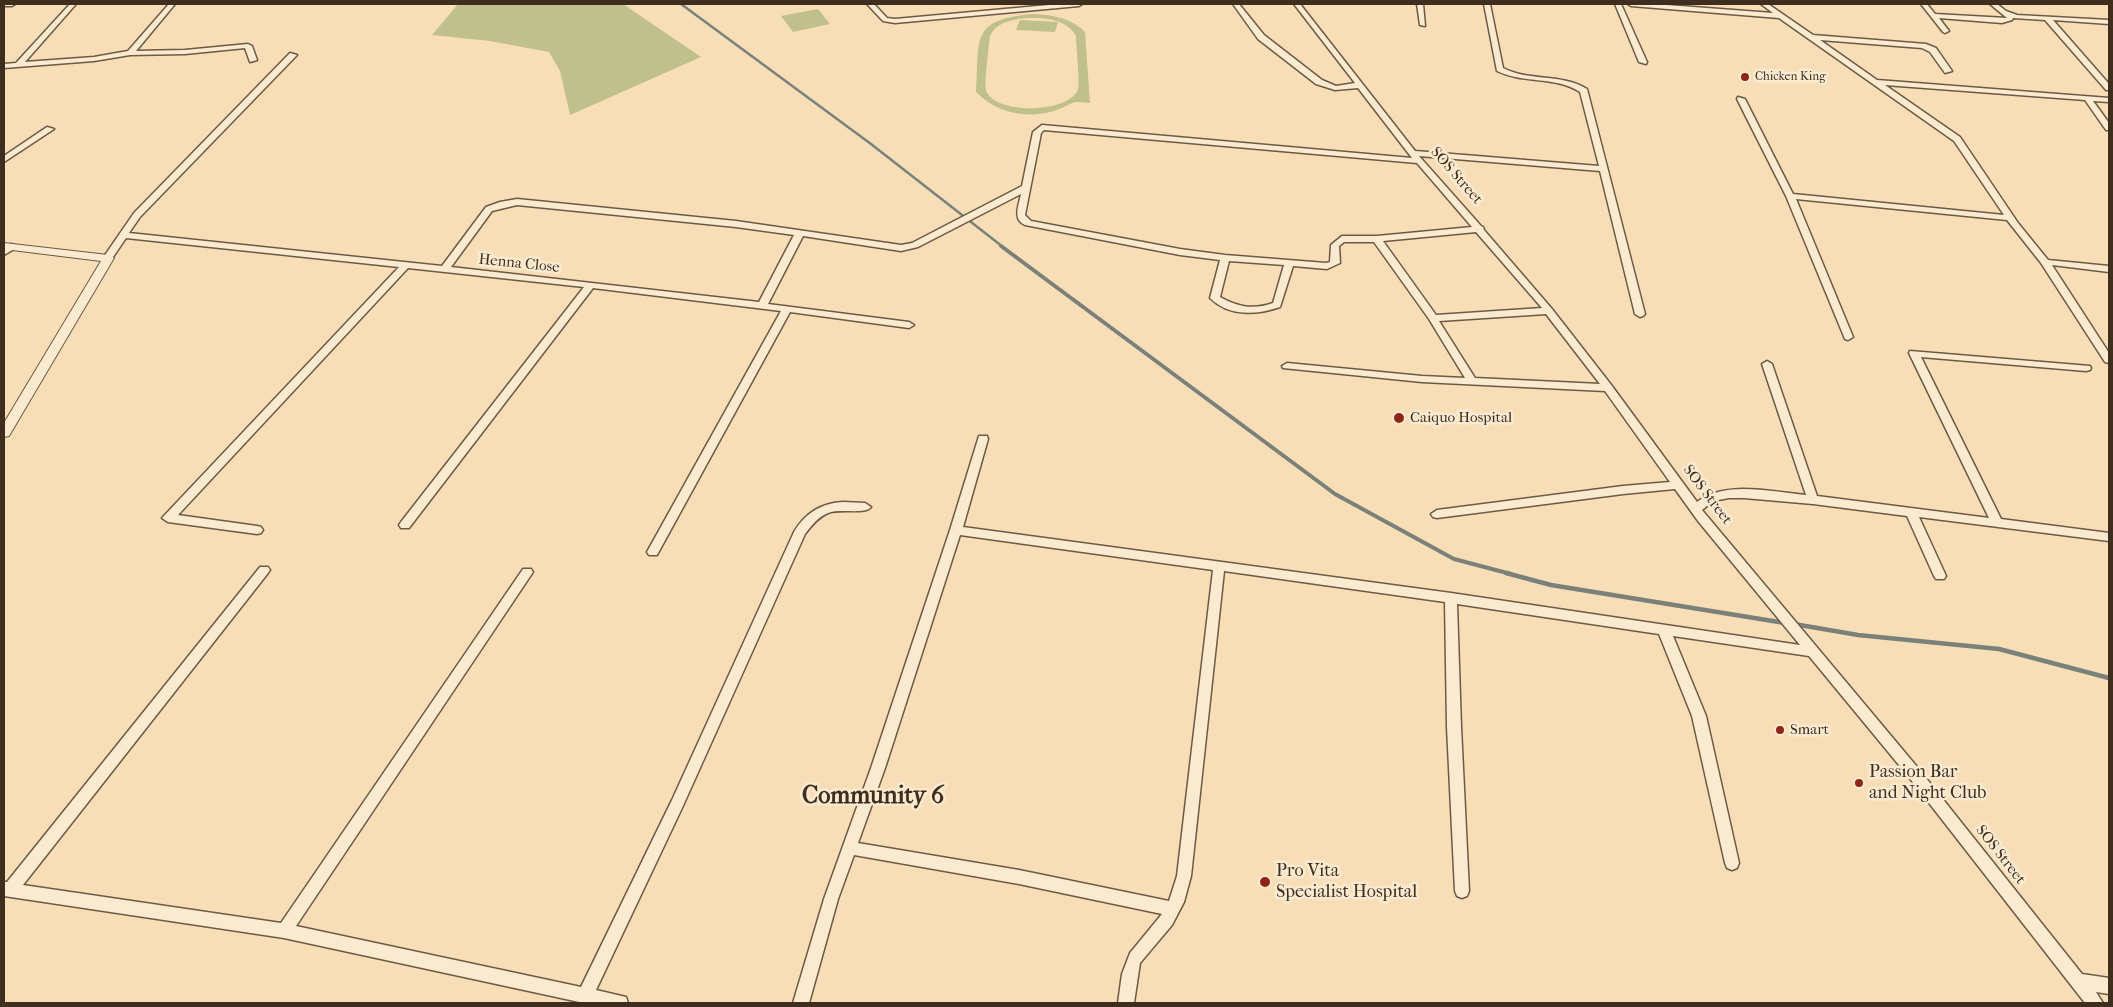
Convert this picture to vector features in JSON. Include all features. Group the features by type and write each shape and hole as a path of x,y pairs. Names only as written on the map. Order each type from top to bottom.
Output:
{"street":[{"path":"4,4 12,4"},
{"path":"19,64 73,4"},
{"path":"130,53 172,4"},
{"path":"870,4 882,18 895,21 1078,4"},
{"path":"1236,4 1261,37 1319,82 1335,88 1361,85"},
{"name":"SOS Street","path":"1297,4 1416,157 1549,311 1608,388 1695,509 1913,772 2095,1003"},
{"path":"1420,4 1423,25"},
{"path":"1487,4 1500,69 1507,75 1571,84 1584,91 1640,314"},
{"path":"1618,4 1644,62"},
{"path":"1631,4 1781,16"},
{"path":"1764,4 1957,139 2011,218 2045,262 2109,360"},
{"path":"1924,4 1945,31"},
{"path":"1992,4 2001,12 2010,16 2109,22"},
{"path":"1934,16 2002,21 2010,19 2010,16"},
{"path":"2047,18 2109,88"},
{"path":"1811,37 1929,48 1948,71"},
{"path":"4,66 94,59 130,53 186,52 248,46 253,60"},
{"path":"4,433 108,258 137,215 292,55"},
{"path":"1875,82 2109,100"},
{"path":"2087,98 2109,128"},
{"path":"1741,99 1790,196 1848,338"},
{"path":"1480,229 1337,241 1335,263 1331,265 1226,258 1180,252 1028,223 1024,221 1022,215 1037,132 1042,127 1051,126 1416,157 1604,169"},
{"path":"4,160 50,129"},
{"path":"444,270 489,210 503,204 517,202 736,224 894,248 908,248 1027,187"},
{"path":"1790,196 2011,218"},
{"path":"762,306 800,233"},
{"name":"Henna Close","path":"125,235 590,286 909,325"},
{"path":"1377,239 1433,318 1472,381"},
{"path":"6,248 108,258"},
{"path":"1226,258 1216,298 1230,308 1259,312 1277,304 1289,263"},
{"path":"2045,262 2109,270"},
{"path":"257,530 168,518 406,266"},
{"path":"405,525 590,286"},
{"path":"653,552 787,309"},
{"path":"1433,318 1549,311"},
{"path":"1998,524 1914,353 2086,368"},
{"path":"1767,364 1813,500"},
{"path":"1287,366 1422,379 1608,388"},
{"path":"801,1003 832,899 956,530 983,440"},
{"path":"1436,514 1678,485"},
{"path":"1695,509 1710,498 1729,494 1813,500 2109,536"},
{"path":"585,996 677,804 800,532 814,514 831,506 865,507"},
{"path":"1911,512 1940,576"},
{"path":"956,530 1452,598 1815,652"},
{"path":"1126,1003 1130,972 1135,958 1142,947 1162,926 1173,909 1180,892 1187,857 1219,566"},
{"path":"7,890 264,570"},
{"path":"284,931 527,572"},
{"path":"1452,598 1454,727 1462,891"},
{"path":"1664,630 1699,716 1732,863"},
{"path":"850,848 1019,877 1173,909"},
{"path":"7,890 284,931 620,1003"},
{"path":"2077,981 2109,986"}],"green space":[{"path":"458,4 623,4 701,57 570,115 560,71 549,52 490,41 432,35"},
{"path":"818,9 830,24 793,32 781,16"},
{"path":"1032,14 1054,16 1073,23 1085,32 1090,103 1076,102 1054,111 1022,114 993,105 976,92 979,46 982,35 988,27 997,21","holes":["1026,18 1061,22 1072,30 1076,36 1078,89 1072,97 1061,103 1047,107 1016,107 1002,104 992,98 986,90 990,36 1001,25"]},
{"path":"1020,20 1058,22 1055,32 1016,30"}],"waterway":[{"path":"681,4 871,144 1003,247"},
{"path":"1001,246 1335,494 1454,559 1511,574"},
{"path":"1506,573 1551,585 1785,623"},
{"path":"1794,624 1858,635 1999,649 2109,678"}],"place":[{"name":"Chicken King","path":"1745,77"},
{"name":"Caiquo Hospital","path":"1399,418"},
{"name":"Smart","path":"1780,730"},
{"name":"Passion Bar and Night Club","path":"1859,783"},
{"name":"Pro Vita Specialist Hospital","path":"1265,882"}],"district":[{"name":"Community 6","path":"873,797"}]}
